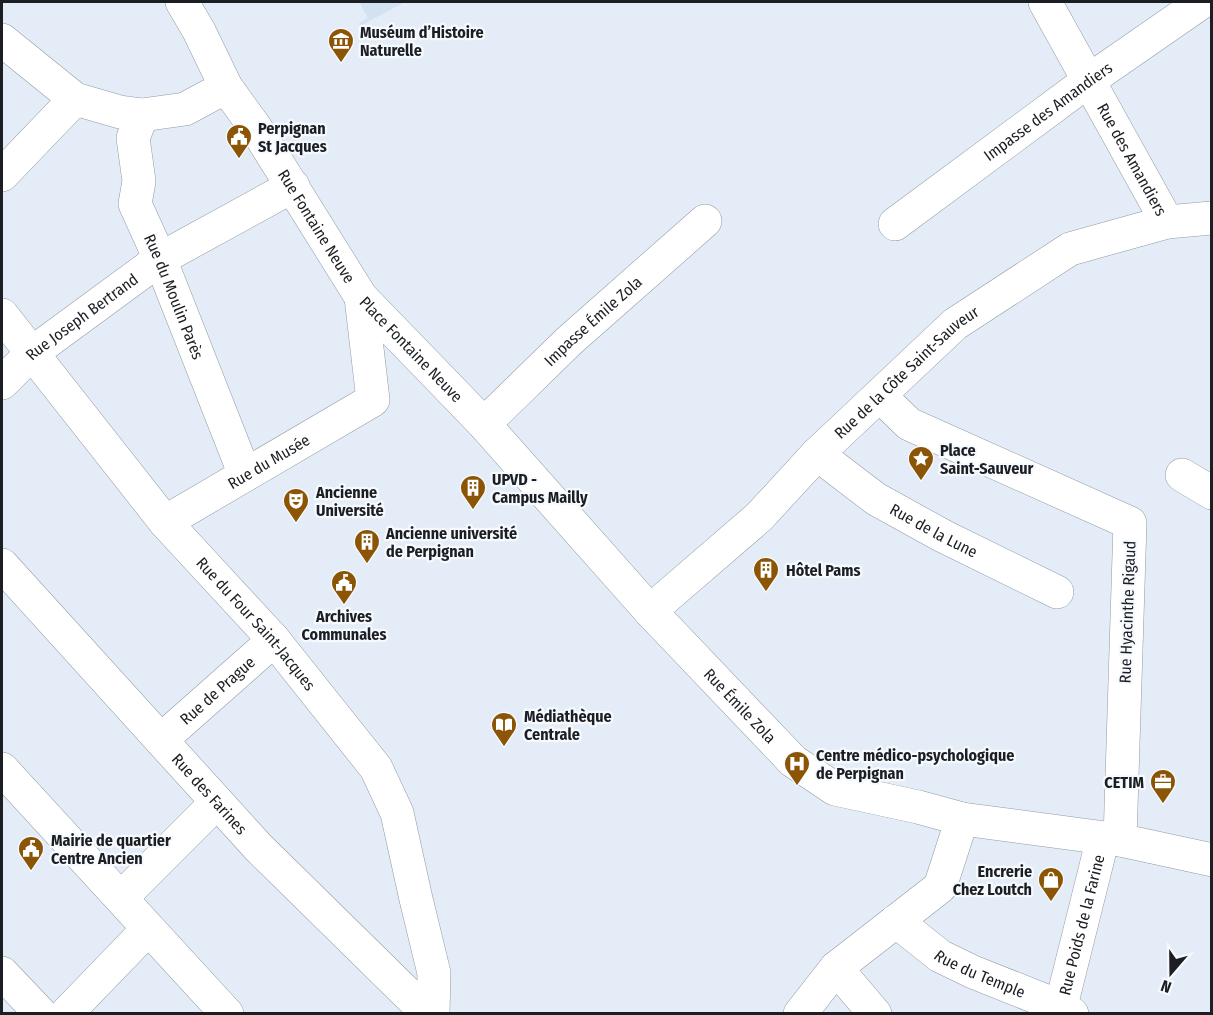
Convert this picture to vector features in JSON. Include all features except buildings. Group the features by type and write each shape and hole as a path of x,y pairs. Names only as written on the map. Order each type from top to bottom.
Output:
{"street":[{"name":"Rue Fontaine Neuve","path":"182,2 226,87 255,127 362,297"},
{"name":"Rue des Amandiers","path":"1045,2 1167,222"},
{"name":"Impasse des Amandiers","path":"896,224 1088,81 1202,2"},
{"path":"2,40 75,99 120,112 142,115 185,110 226,87"},
{"path":"2,175 75,99"},
{"name":"Rue du Moulin Parès","path":"142,115 133,138 139,181 135,204 160,260 245,475"},
{"name":"Rue Joseph Bertrand","path":"2,383 32,353 160,260 293,186"},
{"name":"Rue de la Côte Saint-Sauveur","path":"650,611 759,517 817,454 955,324 1070,249 1167,222 1212,218"},
{"name":"Impasse Émile Zola","path":"484,424 569,340 705,221"},
{"name":"Place Fontaine Neuve","path":"362,297 373,400"},
{"name":"Place Fontaine Neuve","path":"362,297 484,424"},
{"name":"Rue du Four Saint-Jacques","path":"2,315 165,522 274,640 376,768 398,813 434,973 433,1014"},
{"name":"Rue Hyacinthe Rigaud","path":"880,396 909,424 1130,523 1111,839"},
{"name":"Rue du Musée","path":"165,522 373,400"},
{"name":"Rue Émile Zola","path":"484,424 650,611 794,761 835,789 962,819 1111,839 1212,860"},
{"name":"Rue de la Lune","path":"817,454 876,499 943,536 1057,592"},
{"path":"1182,475 1212,494"},
{"name":"Rue des Farines","path":"2,565 258,847 428,1014"},
{"name":"Rue de Prague","path":"161,740 274,640"},
{"path":"2,769 227,1014"},
{"path":"122,898 217,802"},
{"path":"800,1014 836,968 940,887 962,819"},
{"name":"Rue Poids de la Farine","path":"1064,1011 1111,839"},
{"name":"Rue du Temple","path":"896,921 940,956 1064,1011"},
{"path":"66,1014 148,929"},
{"path":"836,968 875,1014"},
{"path":"2,973 40,1014"}],"shaded area":[{"path":"359,2 405,2 360,26 359,23 368,18"}],"place":[{"name":"Muséum d’Histoire Naturelle","path":"341,64"},
{"name":"Perpignan St Jacques","path":"239,160"},
{"name":"Place Saint-Sauveur","path":"921,482"},
{"name":"UPVD - Campus Mailly","path":"473,511"},
{"name":"Ancienne Université","path":"296,524"},
{"name":"Ancienne université de Perpignan","path":"367,565"},
{"name":"Hôtel Pams","path":"766,593"},
{"name":"Archives Communales","path":"344,606"},
{"name":"Médiathèque Centrale","path":"504,748"},
{"name":"Centre médico-psychologique de Perpignan","path":"797,787"},
{"name":"CETIM","path":"1163,805"},
{"name":"Mairie de quartier Centre Ancien","path":"31,872"},
{"name":"Encrerie Chez Loutch","path":"1051,903"}]}
